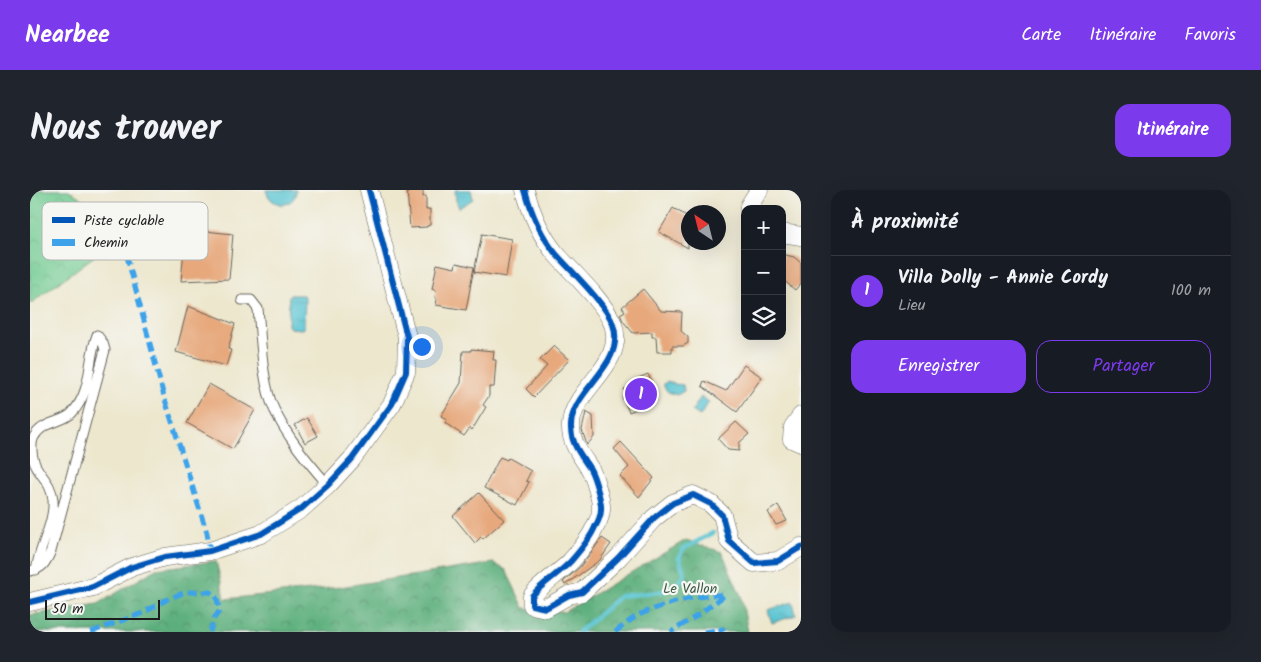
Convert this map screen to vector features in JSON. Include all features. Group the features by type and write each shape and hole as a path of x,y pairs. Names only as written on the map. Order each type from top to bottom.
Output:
{"street":[{"path":"30,602 93,587 132,567 165,557 210,551 261,534 301,509 328,486 352,459 392,404 406,372 407,337 368,190"},
{"path":"525,190 542,235 608,315 615,332 613,349 604,369 575,407 571,424 573,442 592,472 602,508 595,528 570,562 536,591 532,596 532,605 546,608 569,595 582,592 618,558 654,518 673,503 693,495 712,504 722,515 729,540 754,564 778,561 801,547"},
{"path":"750,205 759,190"},
{"path":"786,234 801,236"},
{"path":"801,416 793,427 792,439 801,443"}],"lane":[{"path":"242,300 251,300 258,310 266,383 273,408 288,434 328,486"},
{"path":"97,335 103,343 105,350 51,551 43,566 33,571 52,515 53,499 48,486 31,462 30,453 34,437 45,426 70,415 82,400 91,370 94,342 97,335"}],"green space":[{"path":"30,190 69,190 87,202 42,202 42,260 89,260 30,304"},
{"name":"Le Vallon","path":"686,540 722,552 741,596 748,632 30,632 30,615 98,604 156,569 216,561 225,599 340,587 493,563 506,570 524,608 564,612"}],"water":[{"path":"266,190 296,190 293,200 283,205 272,200"},
{"path":"455,190 471,190 473,199 459,208"},
{"path":"290,295 303,295 305,297 304,327 302,329 290,328 288,326"},
{"path":"667,381 683,385 684,391 677,395 668,392 664,387"},
{"path":"701,397 709,402 700,416 692,411"},
{"path":"793,602 796,615 772,623 768,610"}],"building":[{"path":"407,190 423,190 423,197 426,196 426,210 430,209 430,225 427,227 410,228"},
{"path":"673,208 681,213 681,244 659,232"},
{"path":"208,231 233,234 229,279 181,281 183,260 208,260"},
{"path":"482,234 512,239 506,277 474,272"},
{"path":"786,255 794,257 801,263 801,283 795,290 786,282"},
{"path":"456,263 474,267 466,310 436,305 436,290 432,289 437,264 455,268"},
{"path":"643,289 661,311 682,312 681,331 688,337 688,343 683,346 672,346 672,352 657,352 656,337 652,337 652,332 633,333 623,321 620,314 625,311 622,307"},
{"path":"188,306 235,324 228,349 231,350 226,366 176,352"},
{"path":"554,346 569,360 534,397 526,389 547,366 540,360"},
{"path":"471,349 494,351 493,360 496,360 494,387 489,387 489,396 483,405 486,407 472,430 470,428 464,436 445,423 447,420 441,416 461,383 463,351 471,351"},
{"path":"744,365 762,377 737,412 702,386 704,381 726,391"},
{"path":"648,374 656,392 656,401 629,412 622,397 627,395 624,389 638,384 636,379"},
{"path":"209,384 255,410 233,449 187,423"},
{"path":"586,412 593,416 594,437 587,445 582,430"},
{"path":"307,418 318,436 305,443 295,425"},
{"path":"736,422 749,434 739,443 739,451 728,450 718,439"},
{"path":"621,442 654,478 639,497 620,476 629,467 614,449"},
{"path":"500,457 507,460 508,458 531,471 526,481 529,482 517,505 484,488"},
{"path":"479,493 504,520 483,539 481,537 475,543 453,516"},
{"path":"778,505 787,521 776,525 768,512"},
{"path":"602,538 611,544 600,560 565,585 563,582 579,568"}],"waterway":[{"path":"579,632 620,596 660,592 675,586 685,575 679,558 683,549 713,533"}],"marked path":[{"path":"128,260 163,393 207,533 210,551"},
{"path":"91,632 143,613 185,592 210,592 216,597 220,610 213,620 210,632"},
{"path":"615,632 638,616 660,607 682,600 725,595 671,632"},
{"path":"704,632 723,629 719,632"}],"cycle path":[{"path":"30,602 93,587 132,567 165,557 210,551 261,534 301,509 328,485 352,459 392,404 406,372 407,337 369,190"},
{"path":"525,190 541,232 556,254 603,307 613,324 615,339 612,352 606,364 580,400 574,412 571,425 574,443 596,483 601,506 600,516 591,535 574,558 532,596 532,605 546,608 569,595 582,592 618,558 654,518 673,503 693,495 711,504 722,515 729,541 754,563 778,561 801,547"}],"place":[{"name":"Villa Dolly - Annie Cordy","path":"641,394"}]}
